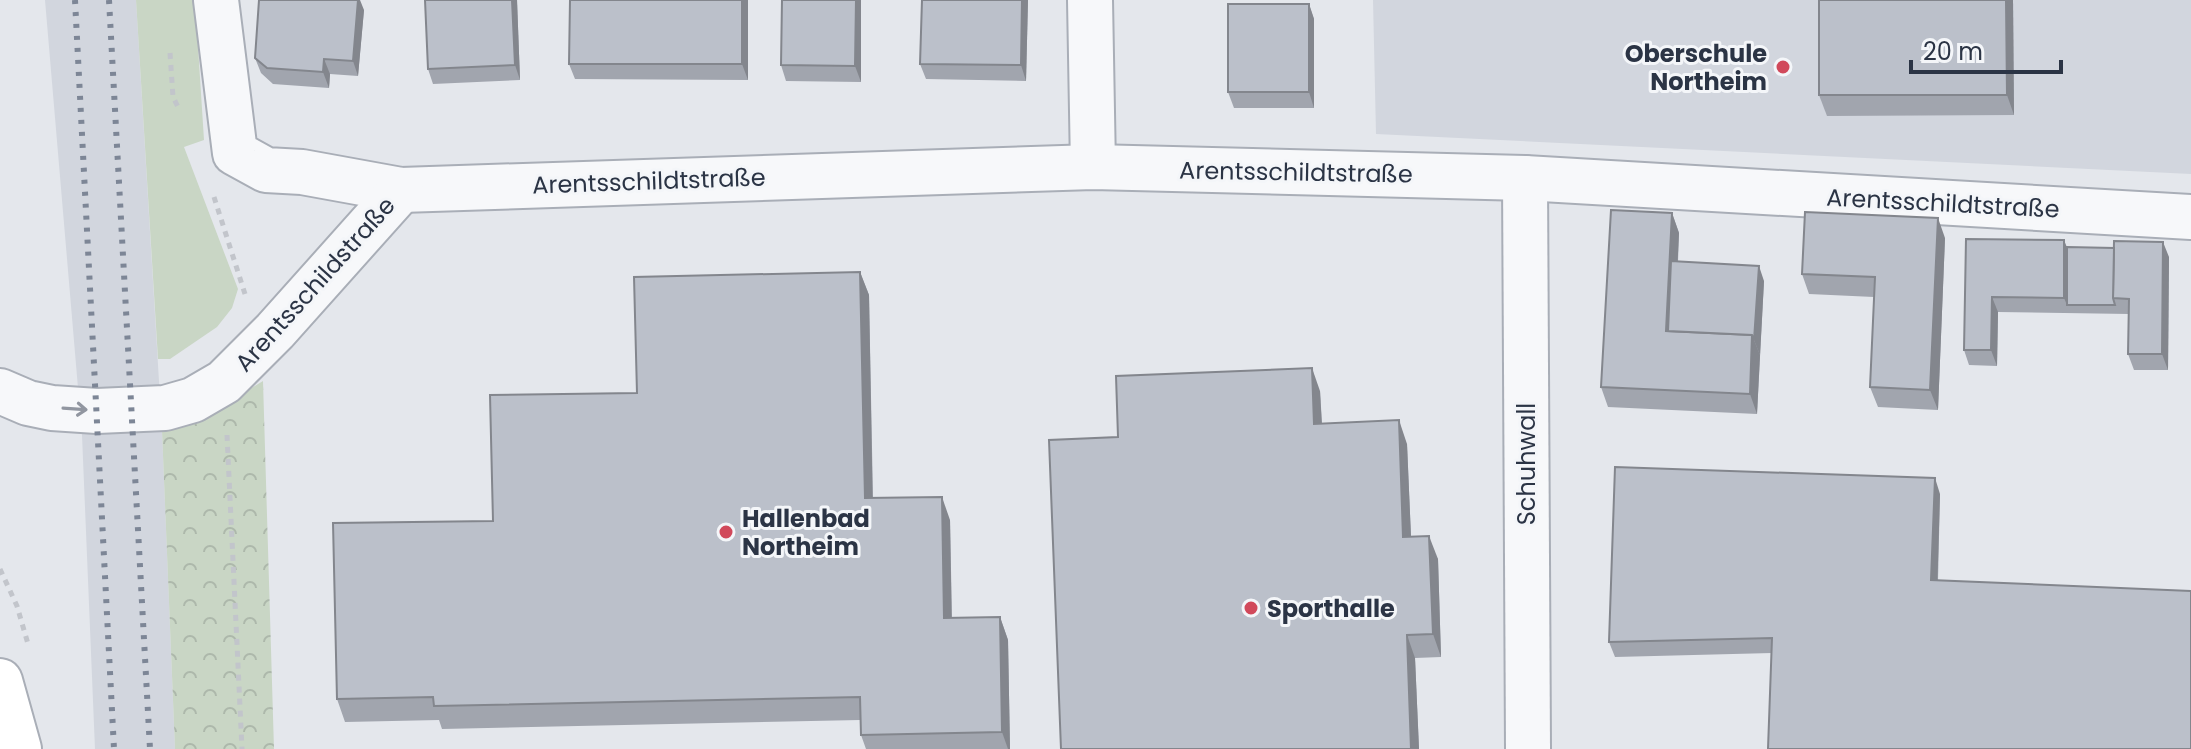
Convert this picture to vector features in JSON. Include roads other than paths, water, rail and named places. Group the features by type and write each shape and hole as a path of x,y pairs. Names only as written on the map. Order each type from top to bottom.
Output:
{"main road":[{"path":"0,681 19,749"}],"street":[{"name":"Arentsschildtstraße","path":"216,0 235,153 266,170 302,172 401,190 1093,167 1525,178 2191,217"},
{"path":"1090,0 1093,167"},
{"name":"Schuhwall","path":"1525,178 1528,749"},
{"name":"Arentsschildstraße","path":"0,391 28,403 52,408 97,411 165,408 193,400 224,382 275,331 401,190"}],"railway":[{"path":"75,0 114,749"},
{"path":"109,0 150,749"}],"place":[{"name":"Oberschule Northeim","path":"1783,67"},
{"name":"Hallenbad Northeim","path":"726,532"},
{"name":"Sporthalle","path":"1251,608"}]}
